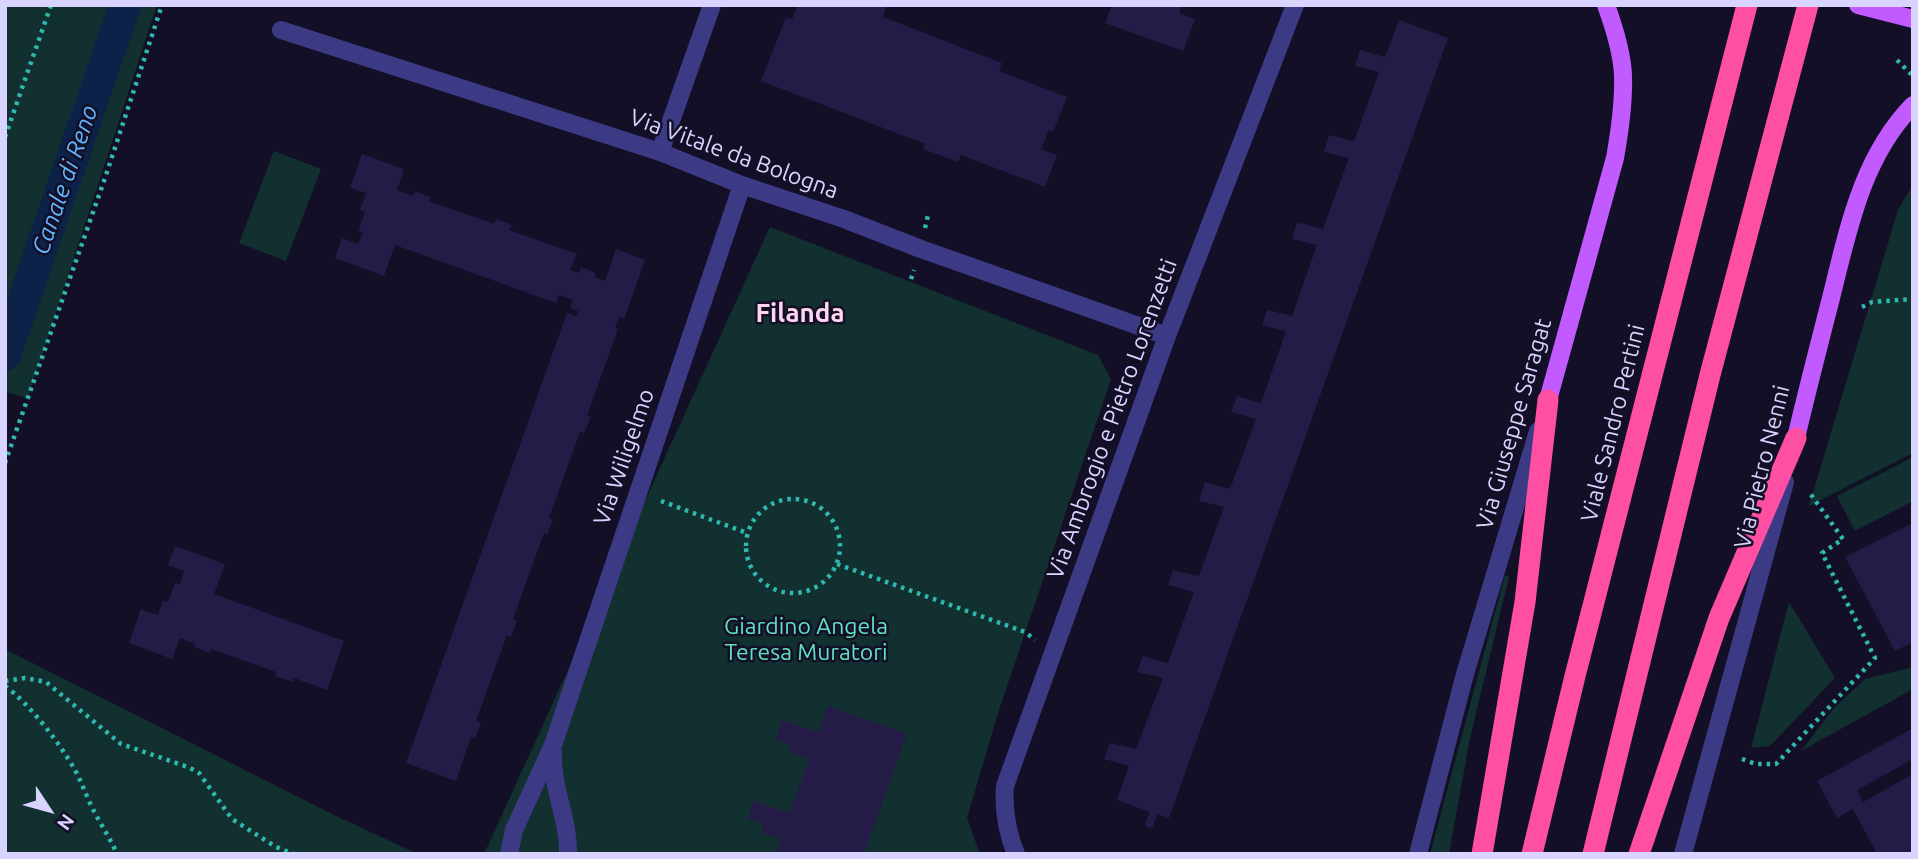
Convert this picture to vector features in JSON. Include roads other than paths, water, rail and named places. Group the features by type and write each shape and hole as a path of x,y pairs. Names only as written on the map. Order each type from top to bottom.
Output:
{"highway":[{"name":"Viale Sandro Pertini","path":"1532,854 1578,662 1747,5"},
{"path":"1593,854 1710,375 1808,5"},
{"path":"1482,854 1525,602 1548,400"},
{"path":"1639,854 1719,618 1796,438"}],"main road":[{"name":"Via Giuseppe Saragat","path":"1548,400 1615,158 1622,118 1623,74 1606,5"},
{"path":"1858,5 1909,18"},
{"name":"Via Pietro Nenni","path":"1796,438 1860,191 1880,147 1913,104"}],"street":[{"path":"660,152 712,5"},
{"name":"Via Ambrogio e Pietro Lorenzetti","path":"1016,854 1004,805 1005,786 1167,336 1295,5"},
{"name":"Via Vitale da Bologna","path":"281,30 660,152 742,185 844,219 1167,336"},
{"name":"Via Wiligelmo","path":"509,854 514,830 553,745 742,185"},
{"name":"Via Giuseppe Saragat","path":"1418,854 1465,674 1548,400"},
{"name":"Via Pietro Nenni","path":"1683,854 1796,438"},
{"name":"Via Wiligelmo","path":"553,745 554,777 567,828 568,854"}],"waterway":[{"name":"Canale di Reno","path":"5,355 125,5"}],"district":[{"name":"Filanda","path":"800,313"}],"park label":[{"name":"Giardino Angela Teresa Muratori","path":"806,639"}]}
